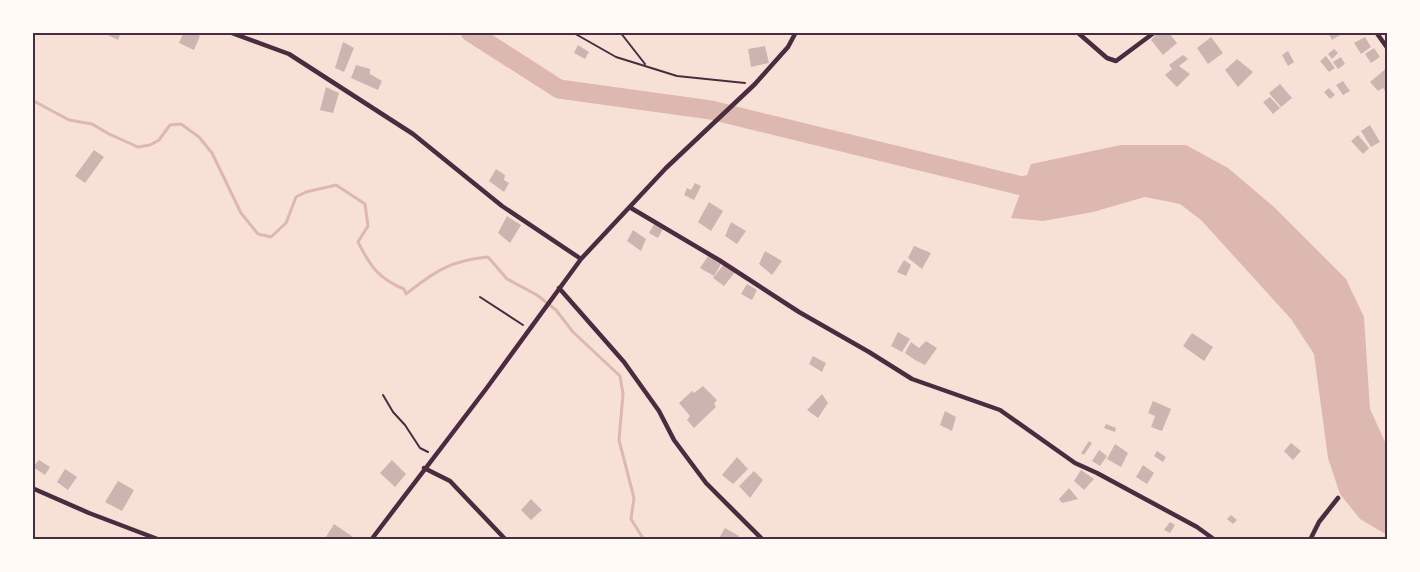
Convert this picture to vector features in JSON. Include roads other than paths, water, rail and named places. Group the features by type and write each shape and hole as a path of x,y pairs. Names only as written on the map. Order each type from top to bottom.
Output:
{"street":[{"path":"229,32 289,54 413,134 502,206 581,259"},
{"path":"371,540 486,389 581,259 631,208 666,168 755,84 788,47 796,32"},
{"path":"1077,32 1107,58 1116,61 1155,32"},
{"path":"1376,32 1388,49"},
{"path":"631,208 719,260 799,312 912,379 1000,410 1075,463 1197,527 1215,540"},
{"path":"560,288 624,362 659,410 674,440 706,483 763,540"},
{"path":"424,468 450,481 506,540"},
{"path":"34,490 160,540"},
{"path":"1310,540 1319,522 1338,498"}],"waterway":[{"path":"470,32 559,89 711,110 1022,186 1048,180"},
{"path":"32,100 69,120 92,124 138,147 150,145 159,140 170,125 181,124 199,137 212,153 241,213 258,234 271,237 286,223 296,197 306,192 336,185 365,204 368,226 358,242 376,271 388,281 404,289 406,294 425,279 444,268 464,261 488,257 507,279 537,295 556,310 573,332 620,376 623,394 619,440 634,498 631,519 644,540"}]}
